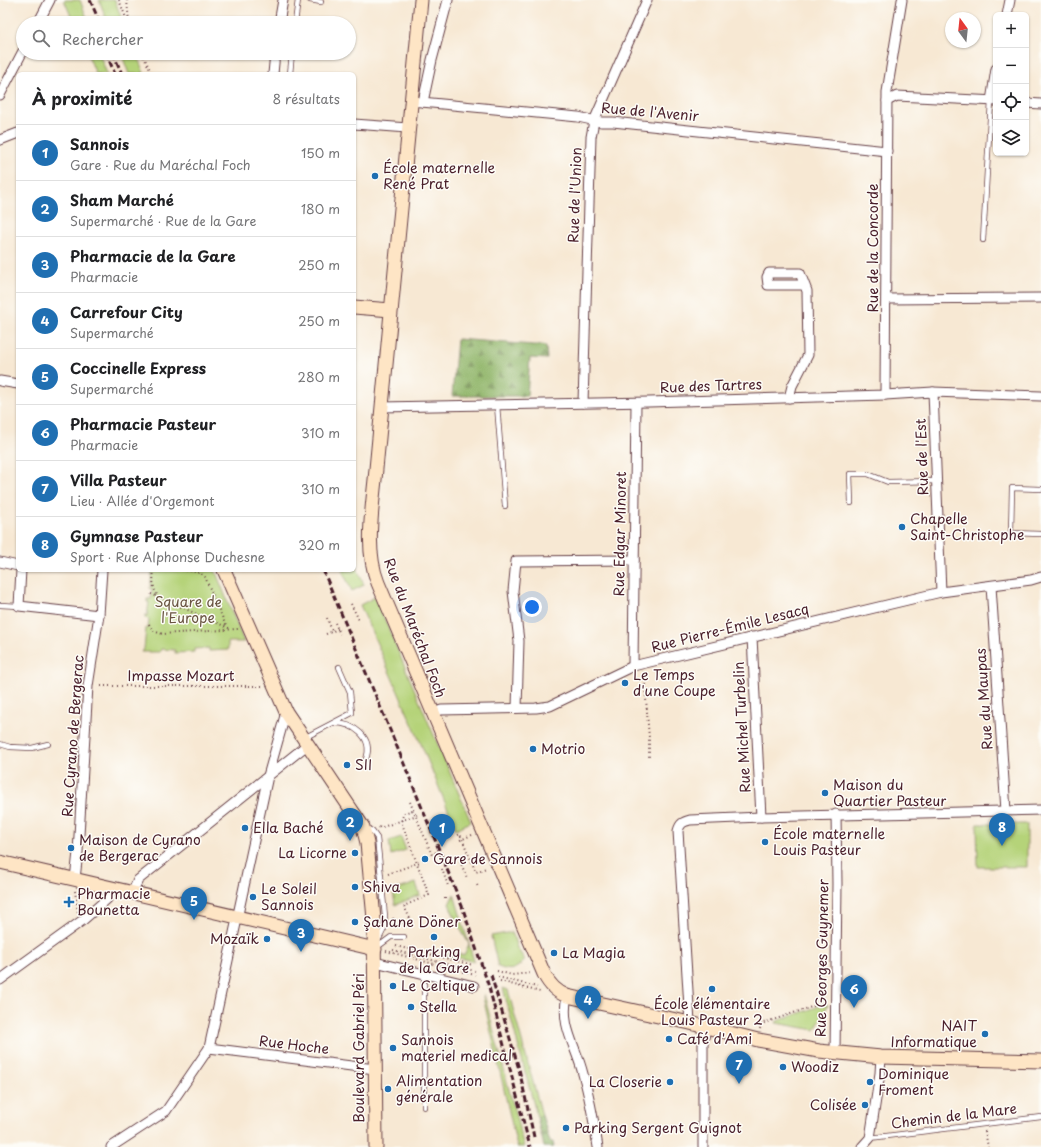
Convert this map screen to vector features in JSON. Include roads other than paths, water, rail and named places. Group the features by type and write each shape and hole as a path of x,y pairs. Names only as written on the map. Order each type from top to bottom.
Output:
{"main road":[{"name":"Rue du Maréchal Foch","path":"421,0 417,102 408,128 370,545 371,564 432,714 541,969 552,986 560,993 567,996"},
{"path":"356,307 391,310"},
{"path":"225,572 286,712 305,742"},
{"name":"Boulevard Gabriel Péri","path":"305,742 368,826 367,842 375,948 376,1147"},
{"path":"0,862 375,948"},
{"path":"567,996 690,1023 758,1040 835,1053 881,1057 1041,1061"}],"street":[{"path":"42,16 50,0"},
{"path":"281,16 282,0"},
{"path":"417,102 432,60 448,0"},
{"name":"Rue de l'Union","path":"583,403 591,137 594,121 647,0"},
{"name":"Rue de la Concorde","path":"885,395 887,299 887,92 902,0"},
{"path":"1008,12 1010,0"},
{"path":"0,95 18,60"},
{"path":"273,72 274,60"},
{"path":"887,101 897,96 993,101"},
{"name":"Rue de l'Avenir","path":"417,102 578,117 594,121 887,151"},
{"path":"1029,103 1041,104"},
{"path":"356,124 408,128"},
{"path":"0,140 16,134"},
{"path":"789,398 792,386 808,355 807,291 804,285"},
{"path":"887,299 1041,298"},
{"path":"0,381 16,384"},
{"name":"Rue des Tartres","path":"382,407 636,403 885,395 933,392 1041,396"},
{"name":"Rue de l'Est","path":"933,392 942,592"},
{"name":"Rue Edgar Minoret","path":"633,666 636,403"},
{"path":"517,708 519,641 513,591 516,561 634,560"},
{"path":"0,562 16,566"},
{"path":"21,572 19,606 99,615"},
{"name":"Rue Cyrano de Bergerac","path":"75,880 83,781 88,686 99,615 102,572"},
{"name":"Rue Pierre-Émile Lesacq","path":"432,714 441,710 536,708 550,706 633,666 644,663 942,592 1031,580 1041,577"},
{"name":"Rue du Maupas","path":"991,586 1006,811"},
{"name":"Rue Michel Turbelin","path":"752,637 761,817"},
{"path":"111,1147 166,1111 209,1048 268,776 286,712"},
{"path":"132,893 138,880 268,776 305,742"},
{"path":"690,1023 678,836 680,825 684,822 690,820 836,814 1041,810"},
{"name":"Rue Georges Guynemer","path":"835,1053 837,884 836,814"},
{"path":"0,980 83,920 107,899 111,888"},
{"path":"375,962 474,986"},
{"path":"567,996 565,1021 582,1068 598,1147"},
{"path":"703,1147 703,1044 706,1027"},
{"name":"Rue Hoche","path":"209,1048 375,1069"},
{"path":"862,1147 870,1138 880,1074 881,1057"}],"lane":[{"path":"296,16 298,0"},
{"path":"310,0 321,2"},
{"path":"290,72 291,60"},
{"path":"983,240 993,114"},
{"path":"497,405 505,506"},
{"path":"851,503 850,474 868,474 888,482 937,481"},
{"path":"1041,489 1012,488 1011,533 1041,534"},
{"path":"0,605 19,606"},
{"path":"305,742 332,722 352,713 350,692 339,667"},
{"path":"332,722 342,723 355,728 363,735 368,747 366,759"},
{"path":"0,744 10,747 32,748 48,744"},
{"path":"375,948 391,936 404,937"},
{"path":"424,974 424,1107"},
{"name":"Chemin de la Mare","path":"870,1138 1041,1116"}],"railway":[{"path":"90,0 97,16"},
{"path":"109,60 114,72"},
{"path":"116,60 121,72"},
{"path":"324,572 462,906 489,987 530,1147"},
{"path":"491,975 519,1069 534,1137"}],"place":[{"name":"École maternelle René Prat","path":"375,176"},
{"name":"Chapelle Saint-Christophe","path":"902,527"},
{"name":"Le Temps d'une Coupe","path":"625,683"},
{"name":"Motrio","path":"533,749"},
{"name":"SII","path":"347,765"},
{"name":"Maison du Quartier Pasteur","path":"825,793"},
{"name":"Ella Baché","path":"245,828"},
{"name":"Sham Marché","path":"350,841"},
{"name":"École maternelle Louis Pasteur","path":"765,842"},
{"name":"Gymnase Pasteur","path":"1002,846"},
{"name":"Sannois","path":"442,847"},
{"name":"Maison de Cyrano de Bergerac","path":"71,848"},
{"name":"La Licorne","path":"355,853"},
{"name":"Gare de Sannois","path":"425,859"},
{"name":"Shiva","path":"355,887"},
{"name":"Le Soleil Sannois","path":"253,897"},
{"name":"Pharmacie Bounetta","path":"69,902"},
{"name":"Coccinelle Express","path":"194,920"},
{"name":"Şahane Döner","path":"355,922"},
{"name":"Parking de la Gare","path":"434,937"},
{"name":"Mozaïk","path":"267,939"},
{"name":"Pharmacie de la Gare","path":"301,952"},
{"name":"La Magia","path":"554,953"},
{"name":"Le Celtique","path":"393,986"},
{"name":"École élémentaire Louis Pasteur 2","path":"712,989"},
{"name":"Stella","path":"411,1007"},
{"name":"Pharmacie Pasteur","path":"854,1008"},
{"name":"Carrefour City","path":"588,1019"},
{"name":"NAIT Informatique","path":"985,1034"},
{"name":"Café d'Ami","path":"669,1039"},
{"name":"Sannois materiel medical","path":"393,1048"},
{"name":"Woodiz","path":"783,1067"},
{"name":"La Closerie","path":"670,1082"},
{"name":"Dominique Froment","path":"870,1082"},
{"name":"Villa Pasteur","path":"739,1084"},
{"name":"Alimentation générale","path":"388,1089"},
{"name":"Colisée","path":"865,1105"},
{"name":"Parking Sergent Guignot","path":"566,1128"}],"park label":[{"name":"Square de l'Europe","path":"188,610"}]}
